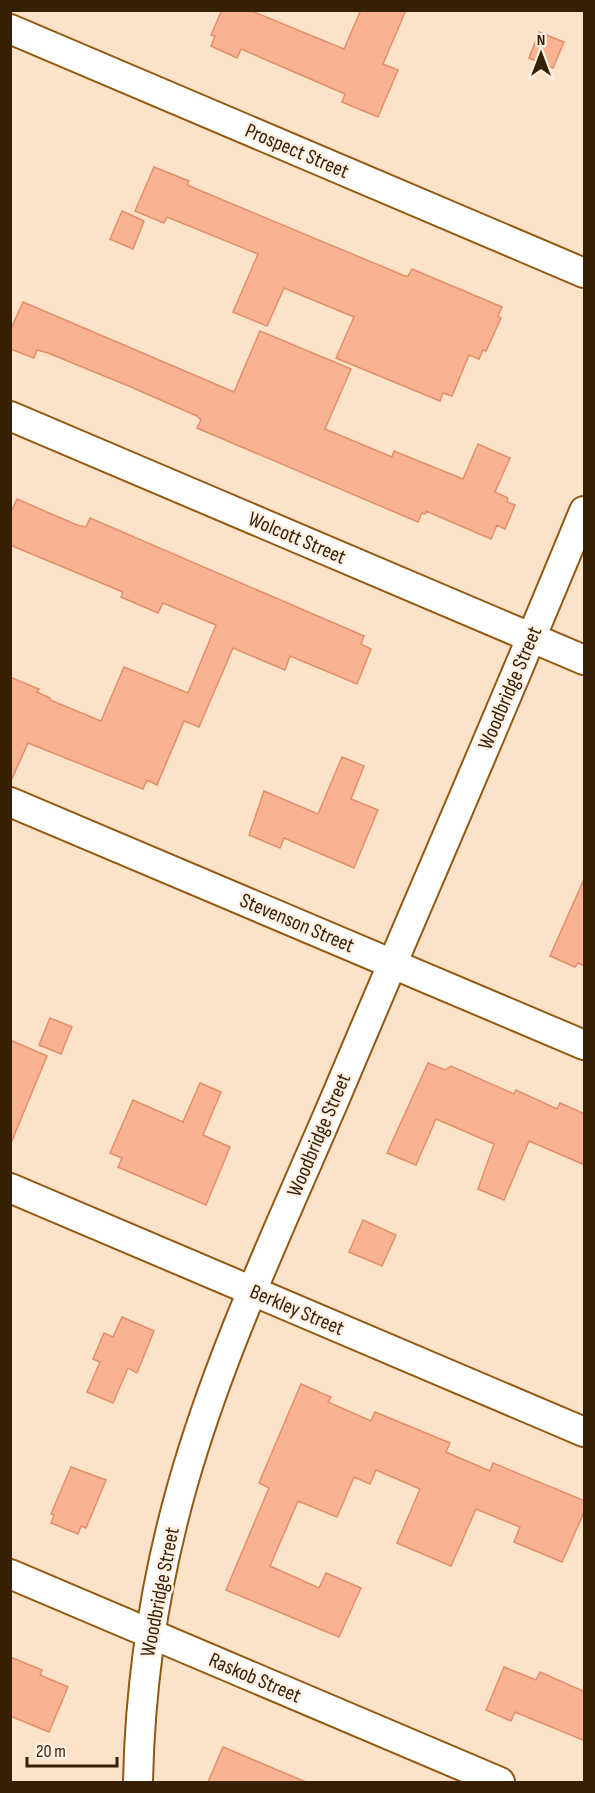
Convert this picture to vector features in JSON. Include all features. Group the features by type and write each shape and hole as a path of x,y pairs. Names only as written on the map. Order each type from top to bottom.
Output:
{"street":[{"name":"Prospect Street","path":"10,29 585,273"},
{"name":"Wolcott Street","path":"10,416 585,660"},
{"name":"Woodbridge Street","path":"138,1782 151,1633 167,1544 184,1480 209,1404 392,963 585,511"},
{"name":"Stevenson Street","path":"10,802 585,1045"},
{"name":"Berkley Street","path":"10,1188 585,1432"},
{"name":"Raskob Street","path":"10,1574 500,1782"}],"building":[{"path":"222,10 249,10 344,49 361,10 406,10 383,64 398,70 378,117 342,102 345,94 241,49 237,58 211,46 215,36 211,35"},
{"path":"539,32 564,42 553,68 529,58"},
{"path":"154,167 189,181 187,185 405,276 408,276 412,269 502,307 498,316 501,318 486,351 483,350 479,359 469,355 452,396 443,393 440,401 336,358 354,317 284,288 267,326 233,312 258,254 167,217 164,223 135,211"},
{"path":"122,211 144,221 133,249 110,239"},
{"path":"23,302 234,392 260,331 351,369 325,429 392,457 394,451 463,479 478,444 510,458 495,492 508,498 507,502 515,505 505,529 497,525 491,539 426,511 425,514 422,513 418,522 197,428 201,420 197,416 131,387 48,353 37,350 34,358 10,349 10,331"},
{"path":"17,499 77,525 86,527 90,518 364,636 361,644 371,649 357,684 290,656 285,670 233,648 199,727 184,721 157,785 147,780 143,789 28,743 10,783 10,677 39,689 37,692 50,700 101,721 124,667 188,693 216,625 163,603 158,613 121,597 123,592 10,545 10,514"},
{"path":"342,757 364,766 351,799 378,810 354,868 284,838 280,848 249,835 264,791 318,814"},
{"path":"585,877 585,966 578,963 575,967 550,956"},
{"path":"50,1018 72,1027 61,1054 39,1045"},
{"path":"10,1040 47,1056 11,1143 10,1143"},
{"path":"428,1063 445,1070 451,1066 514,1094 516,1090 557,1109 560,1103 585,1114 585,1165 529,1141 504,1200 478,1189 494,1144 436,1119 416,1165 387,1153"},
{"path":"200,1083 221,1092 203,1135 230,1147 206,1205 118,1167 122,1158 110,1153 133,1100 183,1122"},
{"path":"363,1220 396,1235 382,1266 349,1252"},
{"path":"122,1317 154,1331 137,1373 128,1368 113,1403 87,1392 100,1362 93,1359 104,1333 113,1337"},
{"path":"301,1384 331,1397 328,1402 371,1421 375,1412 450,1443 446,1452 490,1471 493,1463 585,1501 585,1510 562,1562 514,1542 520,1527 476,1509 451,1566 397,1543 420,1489 376,1470 370,1484 354,1477 337,1517 298,1501 270,1566 319,1588 326,1573 361,1588 339,1637 226,1590 269,1488 259,1483"},
{"path":"71,1467 106,1480 86,1528 81,1526 78,1534 51,1523 54,1515 51,1514"},
{"path":"10,1657 42,1670 40,1675 68,1687 49,1732 10,1716"},
{"path":"504,1667 536,1680 540,1672 585,1692 585,1741 515,1712 511,1721 486,1710"},
{"path":"223,1747 306,1782 208,1782"}]}
